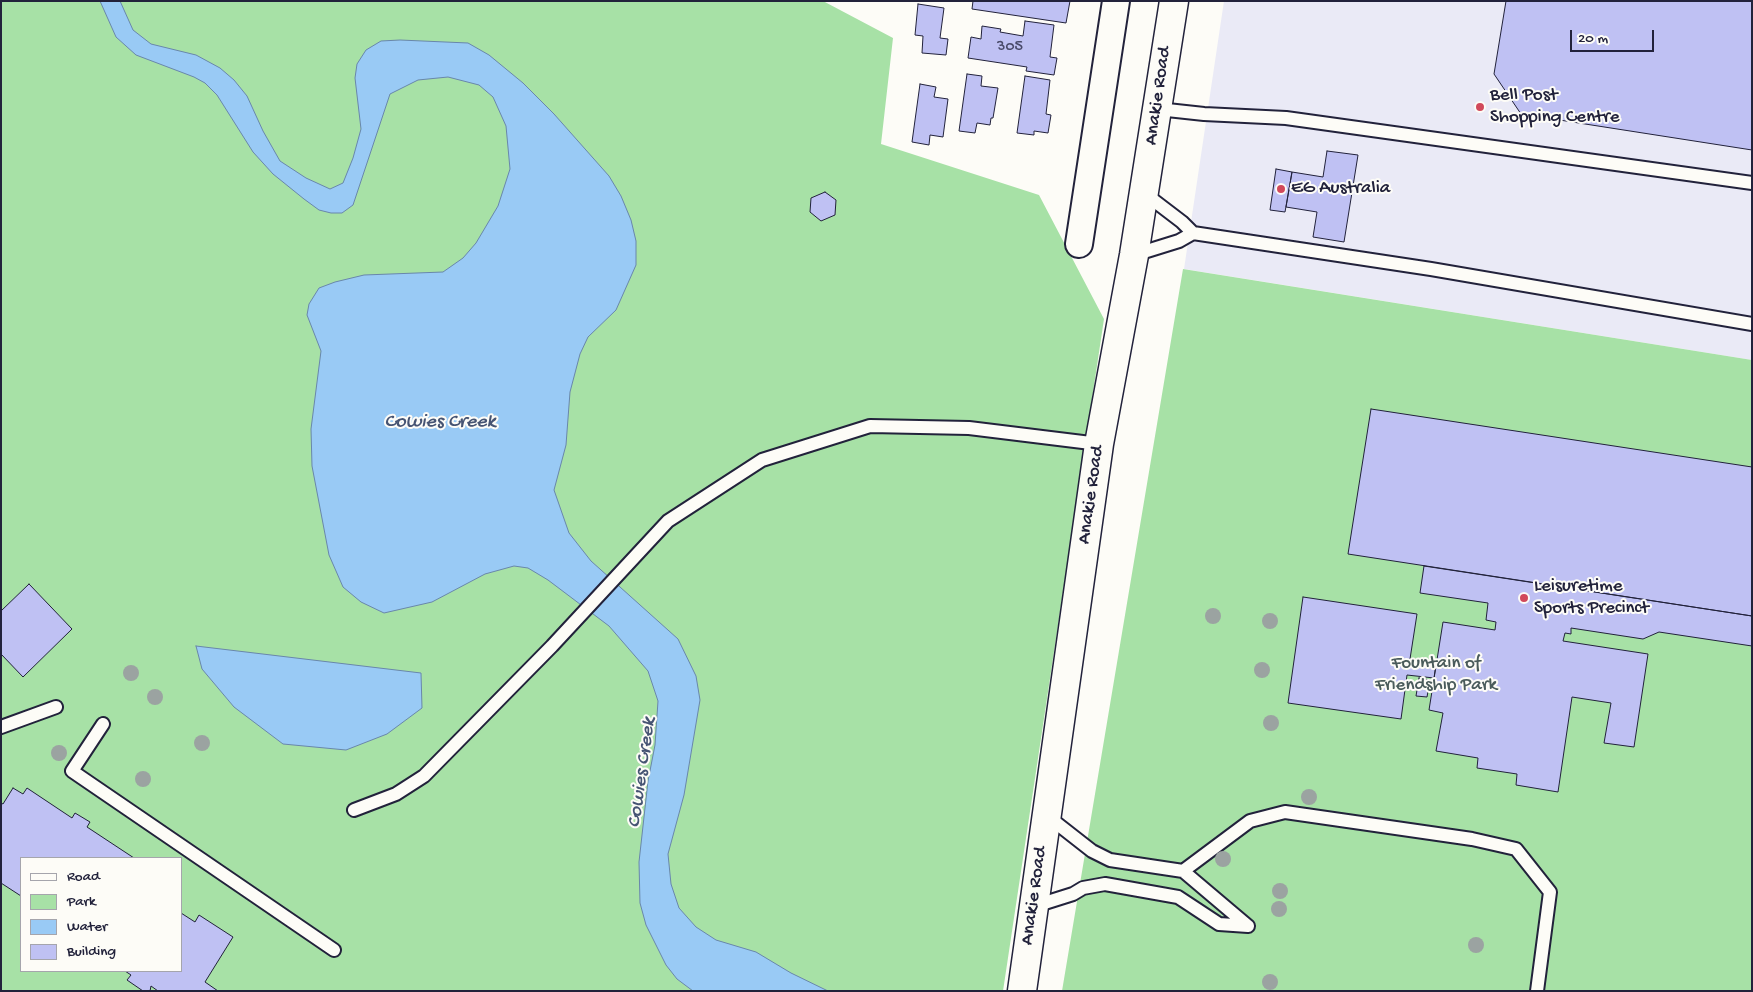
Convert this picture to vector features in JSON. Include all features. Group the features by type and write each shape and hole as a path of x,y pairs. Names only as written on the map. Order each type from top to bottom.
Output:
{"main road":[{"name":"Anakie Road","path":"1022,991 1099,444 1134,255 1174,1"}],"street":[{"path":"1079,244 1116,1"}],"lane":[{"path":"1158,109 1204,114 1286,118 1752,183"},
{"path":"1144,193 1182,222 1193,233 1416,267 1752,324"},
{"path":"1134,255 1180,241 1193,233"},
{"path":"354,810 396,794 424,776 578,618 668,521 762,460 870,426 969,428 1099,444"},
{"path":"1,727 56,707"},
{"path":"103,724 72,771 334,950"},
{"path":"1183,871 1250,821 1285,812 1472,839 1516,849 1550,892 1537,991"},
{"path":"1034,906 1073,894 1083,888 1105,884 1178,897 1219,924 1248,926 1183,871 1110,860 1092,851 1046,815"}],"shaded area":[{"name":"Bell Post Shopping Centre","path":"1224,1 1752,1 1752,360 1184,269"}],"green space":[{"path":"1,1 823,1 893,38 881,144 1039,195 1104,319 1003,991 1,991"},
{"name":"Fountain of Friendship Park","path":"1183,269 1752,360 1752,991 1062,991"}],"water":[{"name":"Cowies Creek","path":"100,1 120,1 133,30 151,44 196,55 220,68 234,80 247,96 263,131 280,161 306,178 330,189 343,183 353,158 361,129 355,78 357,64 366,50 381,41 400,40 468,43 489,55 523,83 554,114 609,176 621,196 631,220 636,241 636,265 616,310 588,337 580,354 570,392 566,445 554,490 569,533 591,561 678,639 696,676 700,700 684,795 668,854 671,884 679,908 696,927 716,940 756,952 791,973 828,991 693,991 677,979 666,965 646,925 640,903 639,862 648,781 655,745 658,701 648,671 609,626 548,580 528,568 514,566 485,574 432,602 384,613 361,602 343,587 329,555 312,466 311,429 321,351 307,315 309,304 319,288 335,282 364,275 443,272 463,258 476,243 498,206 510,169 506,126 493,97 479,85 448,77 418,80 390,94 353,205 342,213 331,213 319,210 273,174 253,152 217,95 205,83 136,55 116,37"},
{"path":"196,646 421,673 422,708 387,734 346,750 283,744 234,707 202,669"}],"building":[{"path":"973,1 1070,1 1066,23 972,9"},
{"path":"1506,1 1752,1 1752,150 1521,114 1494,74"},
{"path":"918,4 944,8 940,38 948,39 946,55 922,53 923,36 915,35"},
{"path":"1025,21 1054,25 1050,57 1057,58 1054,75 1026,71 1027,67 968,58 971,37 981,39 982,26 1001,29 1000,32 1023,36"},
{"path":"967,74 982,76 981,86 998,88 990,125 977,123 975,133 959,131"},
{"path":"1025,76 1050,80 1046,114 1051,115 1048,133 1034,131 1034,135 1017,133"},
{"path":"920,84 936,87 934,97 948,99 943,137 930,135 929,145 912,142"},
{"path":"1327,151 1358,155 1344,242 1313,237 1317,212 1286,207 1292,172 1323,177"},
{"name":"EG Australia","path":"1276,169 1292,172 1285,212 1270,210"},
{"path":"825,192 836,200 835,215 821,221 810,212 811,198"},
{"path":"1371,409 1752,467 1752,616 1348,554"},
{"path":"1424,566 1752,616 1752,646 1659,632 1643,639 1571,628 1571,634 1565,633 1563,641 1648,654 1634,747 1604,743 1611,703 1572,697 1558,792 1516,785 1517,774 1477,768 1478,758 1436,751 1443,713 1429,710 1443,622 1495,630 1496,622 1486,620 1488,603 1420,593"},
{"path":"29,584 72,629 23,677 1,654 1,611"},
{"path":"1303,597 1417,614 1410,659 1436,664 1434,678 1407,675 1401,719 1288,703"},
{"path":"1419,678 1430,680 1427,697 1416,696"},
{"path":"13,788 23,794 27,788 72,818 75,813 90,822 87,827 132,857 20,857 20,895 1,883 1,803 3,804"},
{"path":"182,914 195,922 199,915 233,937 205,982 218,991 158,991 151,986 150,991 143,991 127,980 131,975 126,972 182,972"}],"place":[{"name":"Bell Post Shopping Centre","path":"1480,107"},
{"name":"EG Australia","path":"1281,189"},
{"name":"Leisuretime Sports Precinct","path":"1524,598"}]}
